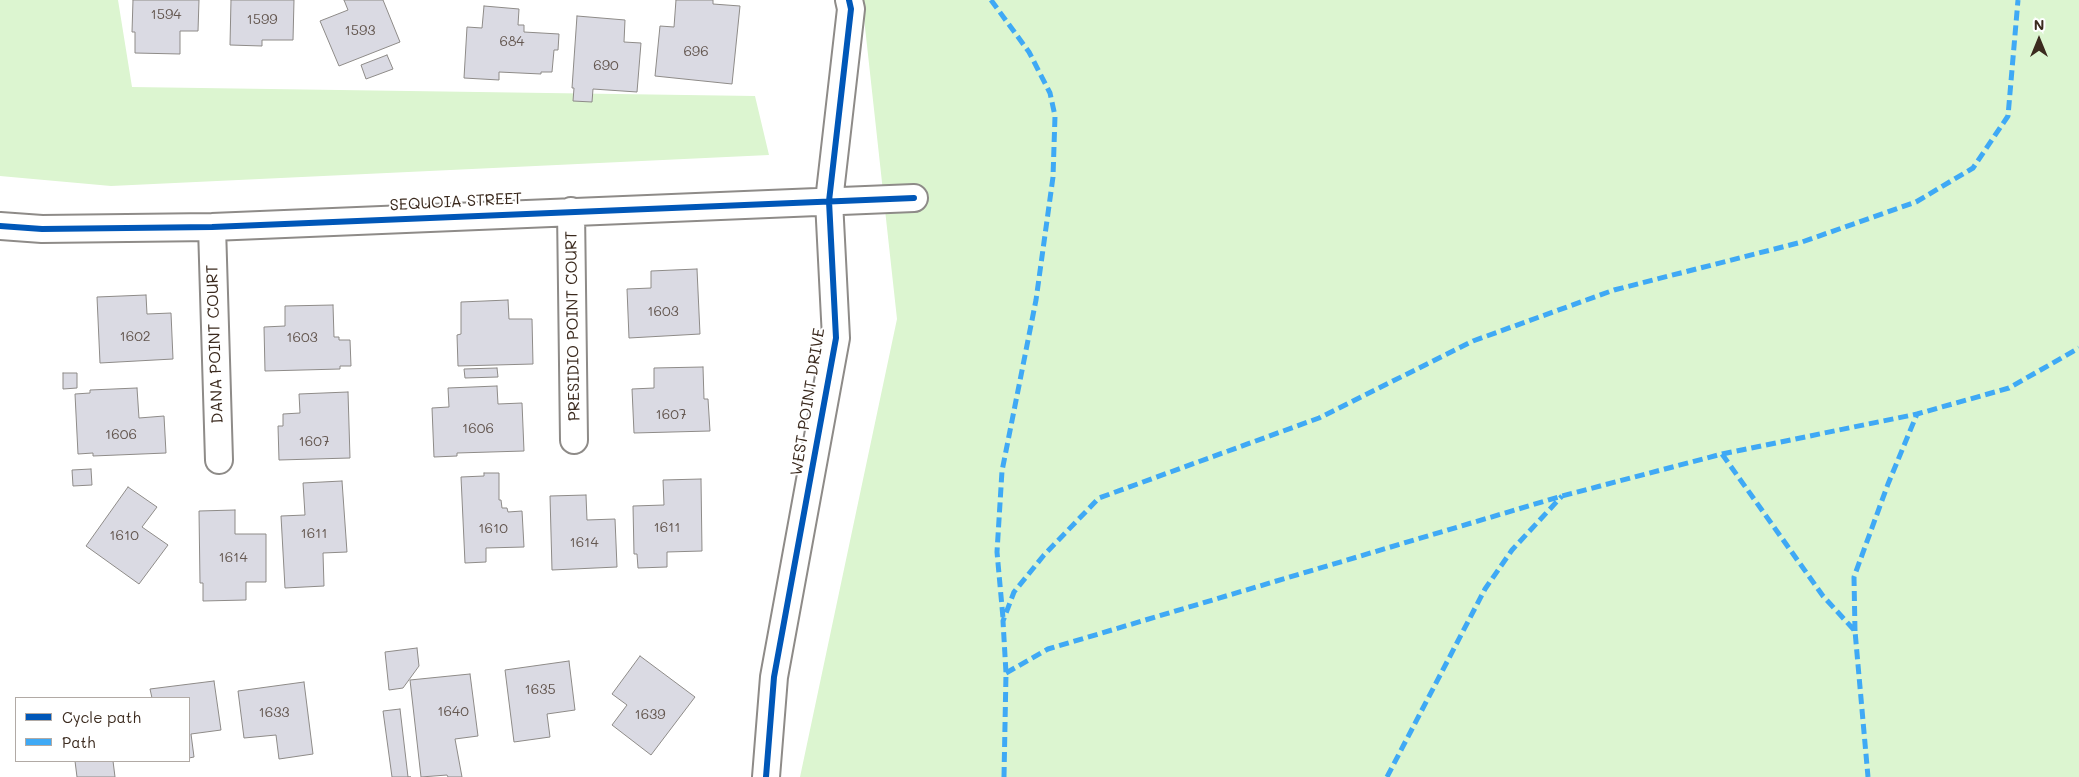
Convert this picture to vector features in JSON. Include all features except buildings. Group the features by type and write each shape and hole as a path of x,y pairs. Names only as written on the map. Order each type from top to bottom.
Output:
{"street":[{"name":"WEST POINT DRIVE","path":"766,777 774,677 836,338 829,201 851,9 849,0"},
{"name":"SEQUOIA STREET","path":"0,226 42,229 212,227 914,198"},
{"name":"PRESIDIO POINT COURT","path":"571,211 574,440"},
{"name":"DANA POINT COURT","path":"212,227 219,460"}],"green space":[{"path":"0,0 118,0 132,87 755,96 769,155 111,186 0,176"},
{"path":"862,0 2079,0 2079,777 800,777 897,319"}],"marked path":[{"path":"991,0 1029,52 1050,93 1055,116 1053,177 1036,300 1002,471 997,552 1003,618"},
{"path":"1004,777 1006,673 1003,621 1014,592 1044,555 1099,498 1319,418 1473,341 1614,290 1802,242 1916,202 1973,168 2008,116 2018,0"},
{"path":"1006,673 1048,649 1562,496 1722,454 1917,414 2009,388 2079,348"},
{"path":"1855,631 1854,577 1888,484 1917,414"},
{"path":"1722,454 1823,596 1855,631 1868,777"},
{"path":"1387,777 1485,589 1512,550 1562,496"}],"cycle path":[{"path":"766,777 774,677 836,338 829,201 851,9 849,0"},
{"path":"0,226 42,229 212,227 914,198"}]}
